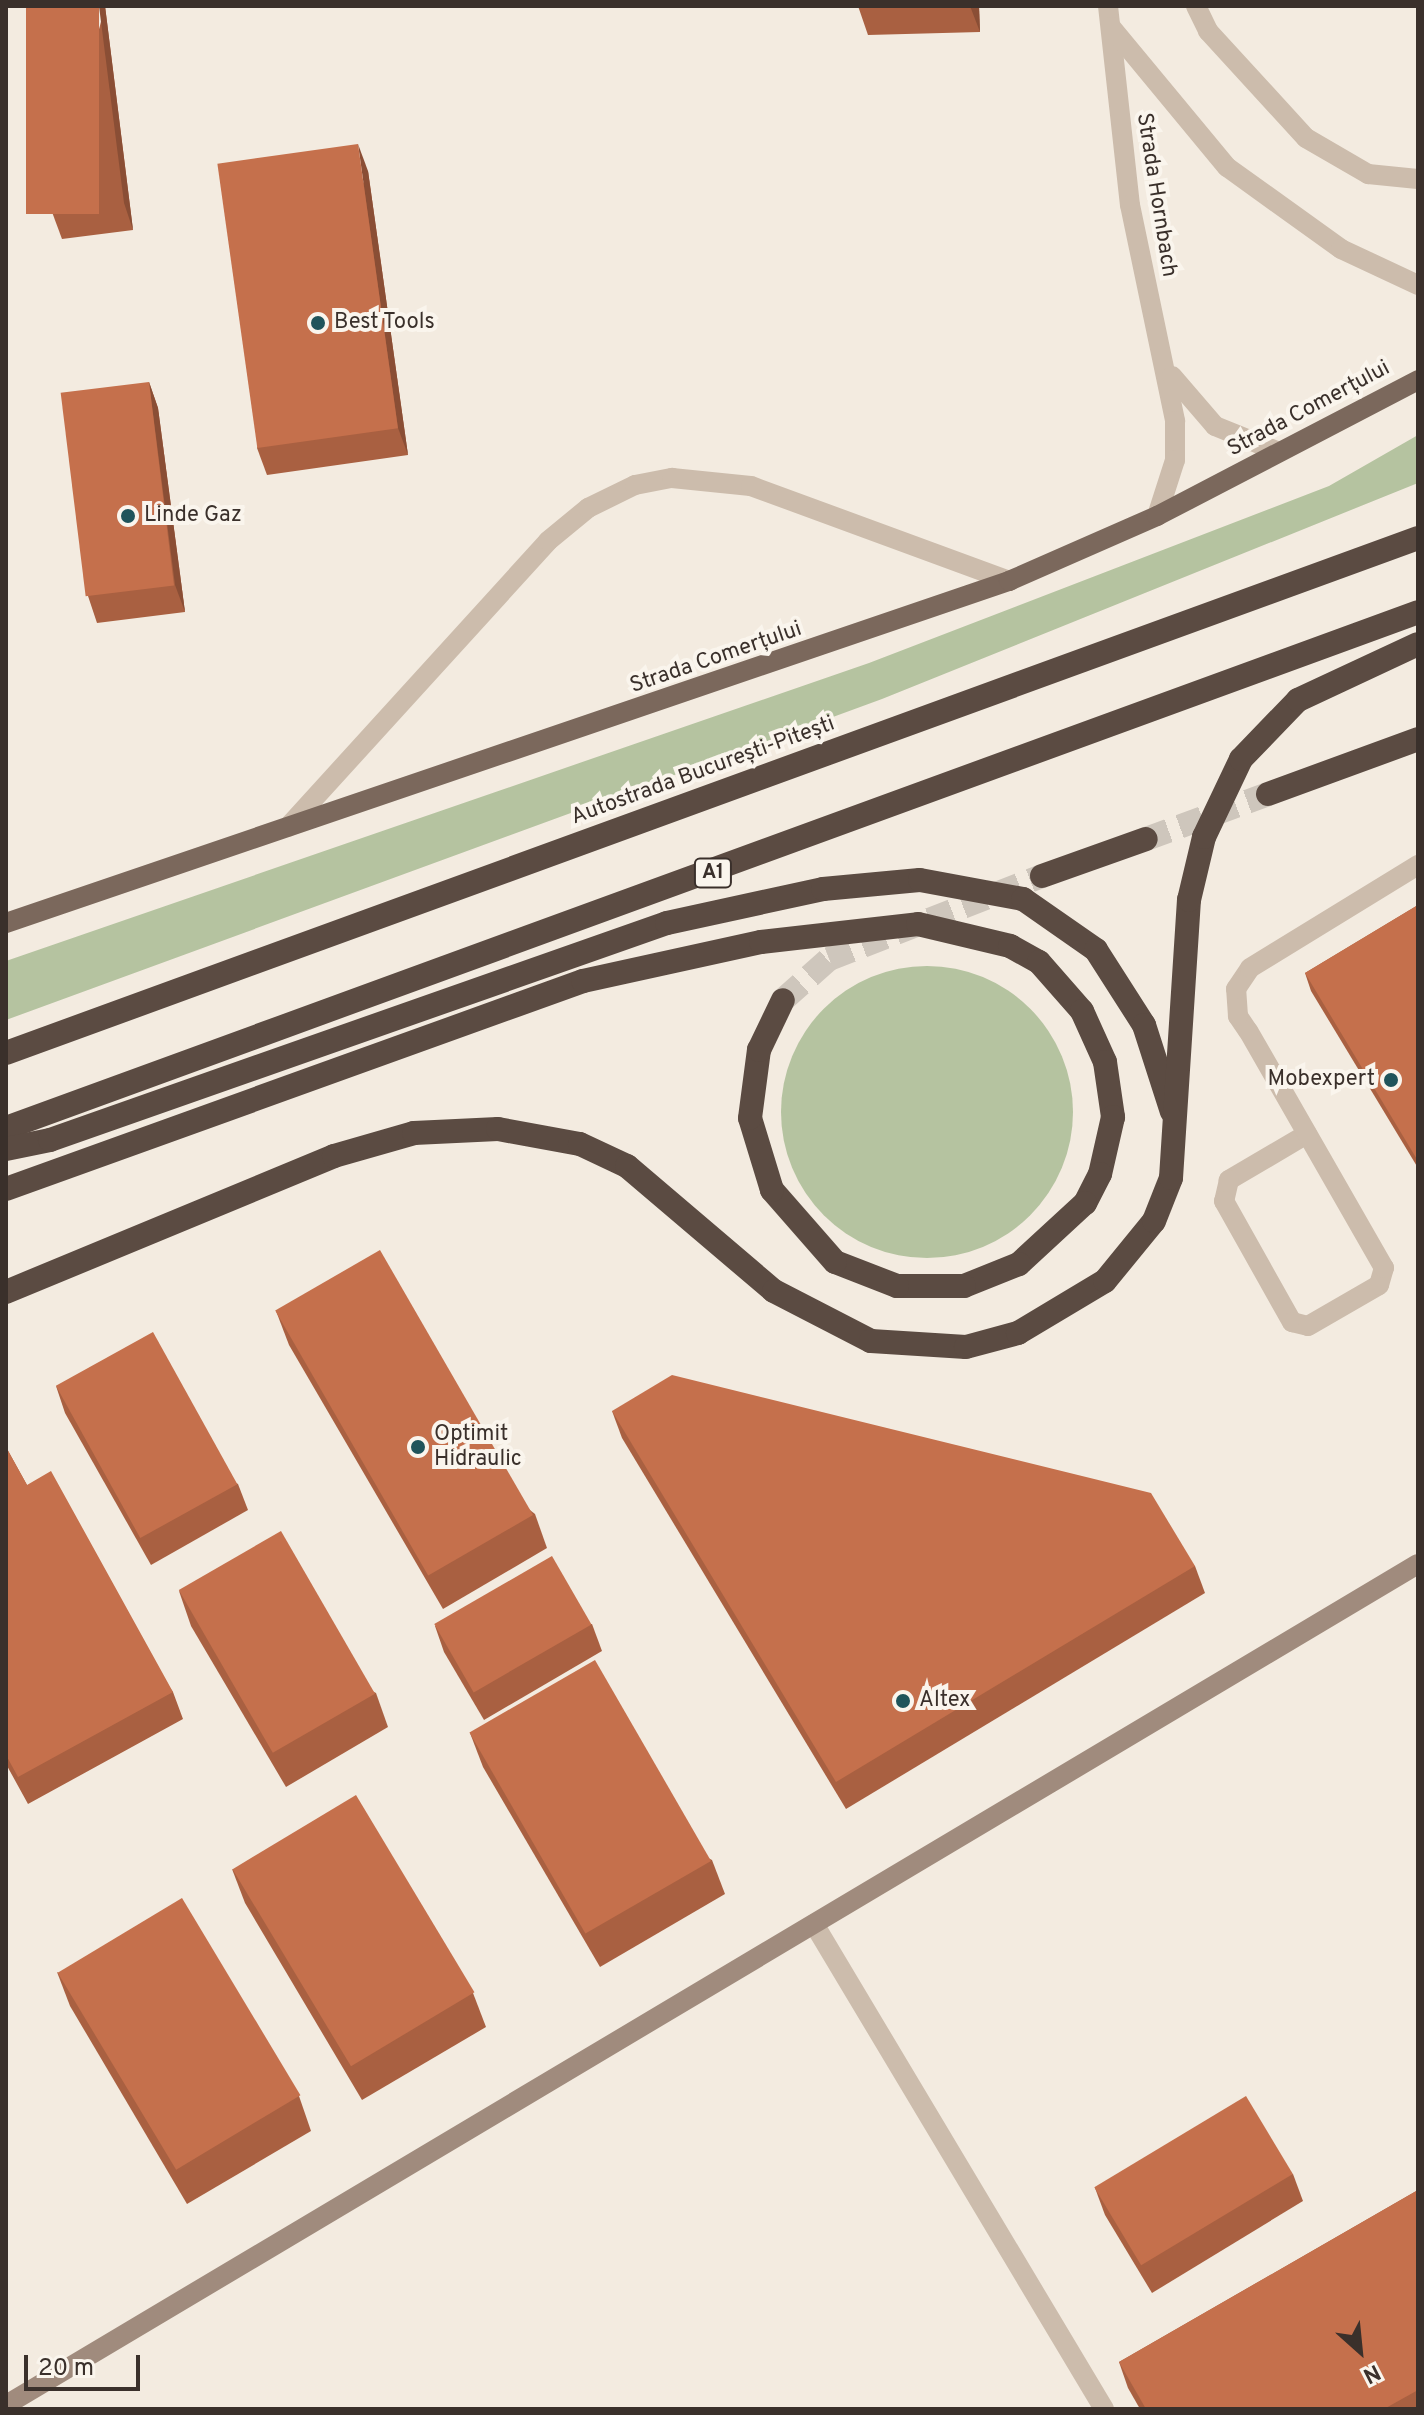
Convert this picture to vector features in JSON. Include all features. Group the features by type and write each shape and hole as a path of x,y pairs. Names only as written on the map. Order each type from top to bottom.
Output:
{"highway":[{"name":"Autostrada București-Pitești","path":"6,1053 1386,550 1418,535"},
{"name":"A1","path":"6,1128 1418,612"},
{"path":"6,1292 334,1156 414,1133 498,1129 580,1144 627,1166 774,1291 822,1321 871,1341 966,1347 1018,1333 1105,1281 1154,1221 1178,1142 1189,900 1223,792 1241,759 1298,700 1418,644"},
{"path":"1268,794 1418,739"},
{"path":"1042,876 1146,839"},
{"path":"6,1149 50,1140 667,923 823,889 920,880 1023,899 1096,950 1144,1025 1178,1142"},
{"path":"6,1189 583,981 761,942 918,924 1010,946 1039,962 1082,1011 1105,1062 1113,1117 1100,1174 1085,1203 1019,1264 964,1286 897,1286 835,1262 772,1190 750,1118 759,1050 783,1000"}],"main road":[{"name":"Strada Comerțului","path":"6,923 1009,581 1157,516 1418,380"}],"street":[{"path":"1196,6 1208,31 1306,138 1368,174 1418,179"},
{"name":"Strada Hornbach","path":"1108,15 1227,167 1341,249 1418,285"},
{"name":"Strada Hornbach","path":"1108,15 1130,205 1168,369 1175,460 1157,516"},
{"name":"Strada Hornbach","path":"1168,369 1215,426 1279,452"},
{"path":"288,827 548,541 588,508 635,485 672,478 751,486 1009,581"},
{"path":"1307,1134 1229,1180 1224,1201 1292,1322 1308,1326 1379,1285 1384,1268 1307,1134 1238,1016 1236,989 1250,968 1418,865"},
{"path":"6,2405 1418,1564"},
{"path":"814,1924 1104,2409"}],"green space":[{"path":"1418,435 1418,483 882,699 6,1020 6,961 869,663 1329,486"},
{"path":"927,966 955,969 983,977 1008,991 1030,1009 1048,1031 1062,1056 1070,1084 1073,1112 1070,1140 1062,1168 1048,1193 1030,1215 1008,1233 983,1247 955,1255 927,1258 899,1255 871,1247 846,1233 824,1215 806,1193 792,1168 784,1140 781,1112 784,1084 792,1056 806,1031 824,1009 846,991 871,977 899,969"}],"building":[{"path":"26,6 99,6 99,214 26,214"},
{"path":"858,6 935,6 858,8"},
{"name":"Best Tools","path":"358,144 398,428 257,448 217,164"},
{"name":"Linde Gaz","path":"149,382 174,585 86,596 61,393"},
{"name":"Mobexpert","path":"1418,905 1418,1161 1305,973"},
{"name":"Optimit Hidraulic","path":"380,1250 533,1515 428,1576 275,1310"},
{"path":"153,1332 237,1484 140,1538 56,1386"},
{"name":"Altex","path":"672,1375 1151,1493 1195,1566 836,1782 612,1411"},
{"path":"6,1447 27,1485 51,1471 173,1692 18,1777 6,1755"},
{"path":"281,1531 375,1694 273,1753 179,1590"},
{"path":"552,1556 592,1624 474,1692 434,1624"},
{"path":"595,1660 711,1861 585,1933 469,1732"},
{"path":"356,1795 474,1992 351,2066 233,1869"},
{"path":"182,1898 300,2095 176,2170 58,1973"},
{"path":"1246,2096 1293,2174 1141,2265 1094,2187"},
{"path":"1418,2190 1418,2390 1384,2409 1146,2409 1119,2362"}],"tunnel":[{"path":"1146,839 1268,794"},
{"path":"783,1000 829,959 1042,876"}],"place":[{"name":"Best Tools","path":"318,323"},
{"name":"Linde Gaz","path":"128,516"},
{"name":"Mobexpert","path":"1391,1080"},
{"name":"Optimit Hidraulic","path":"418,1447"},
{"name":"Altex","path":"903,1701"}]}
